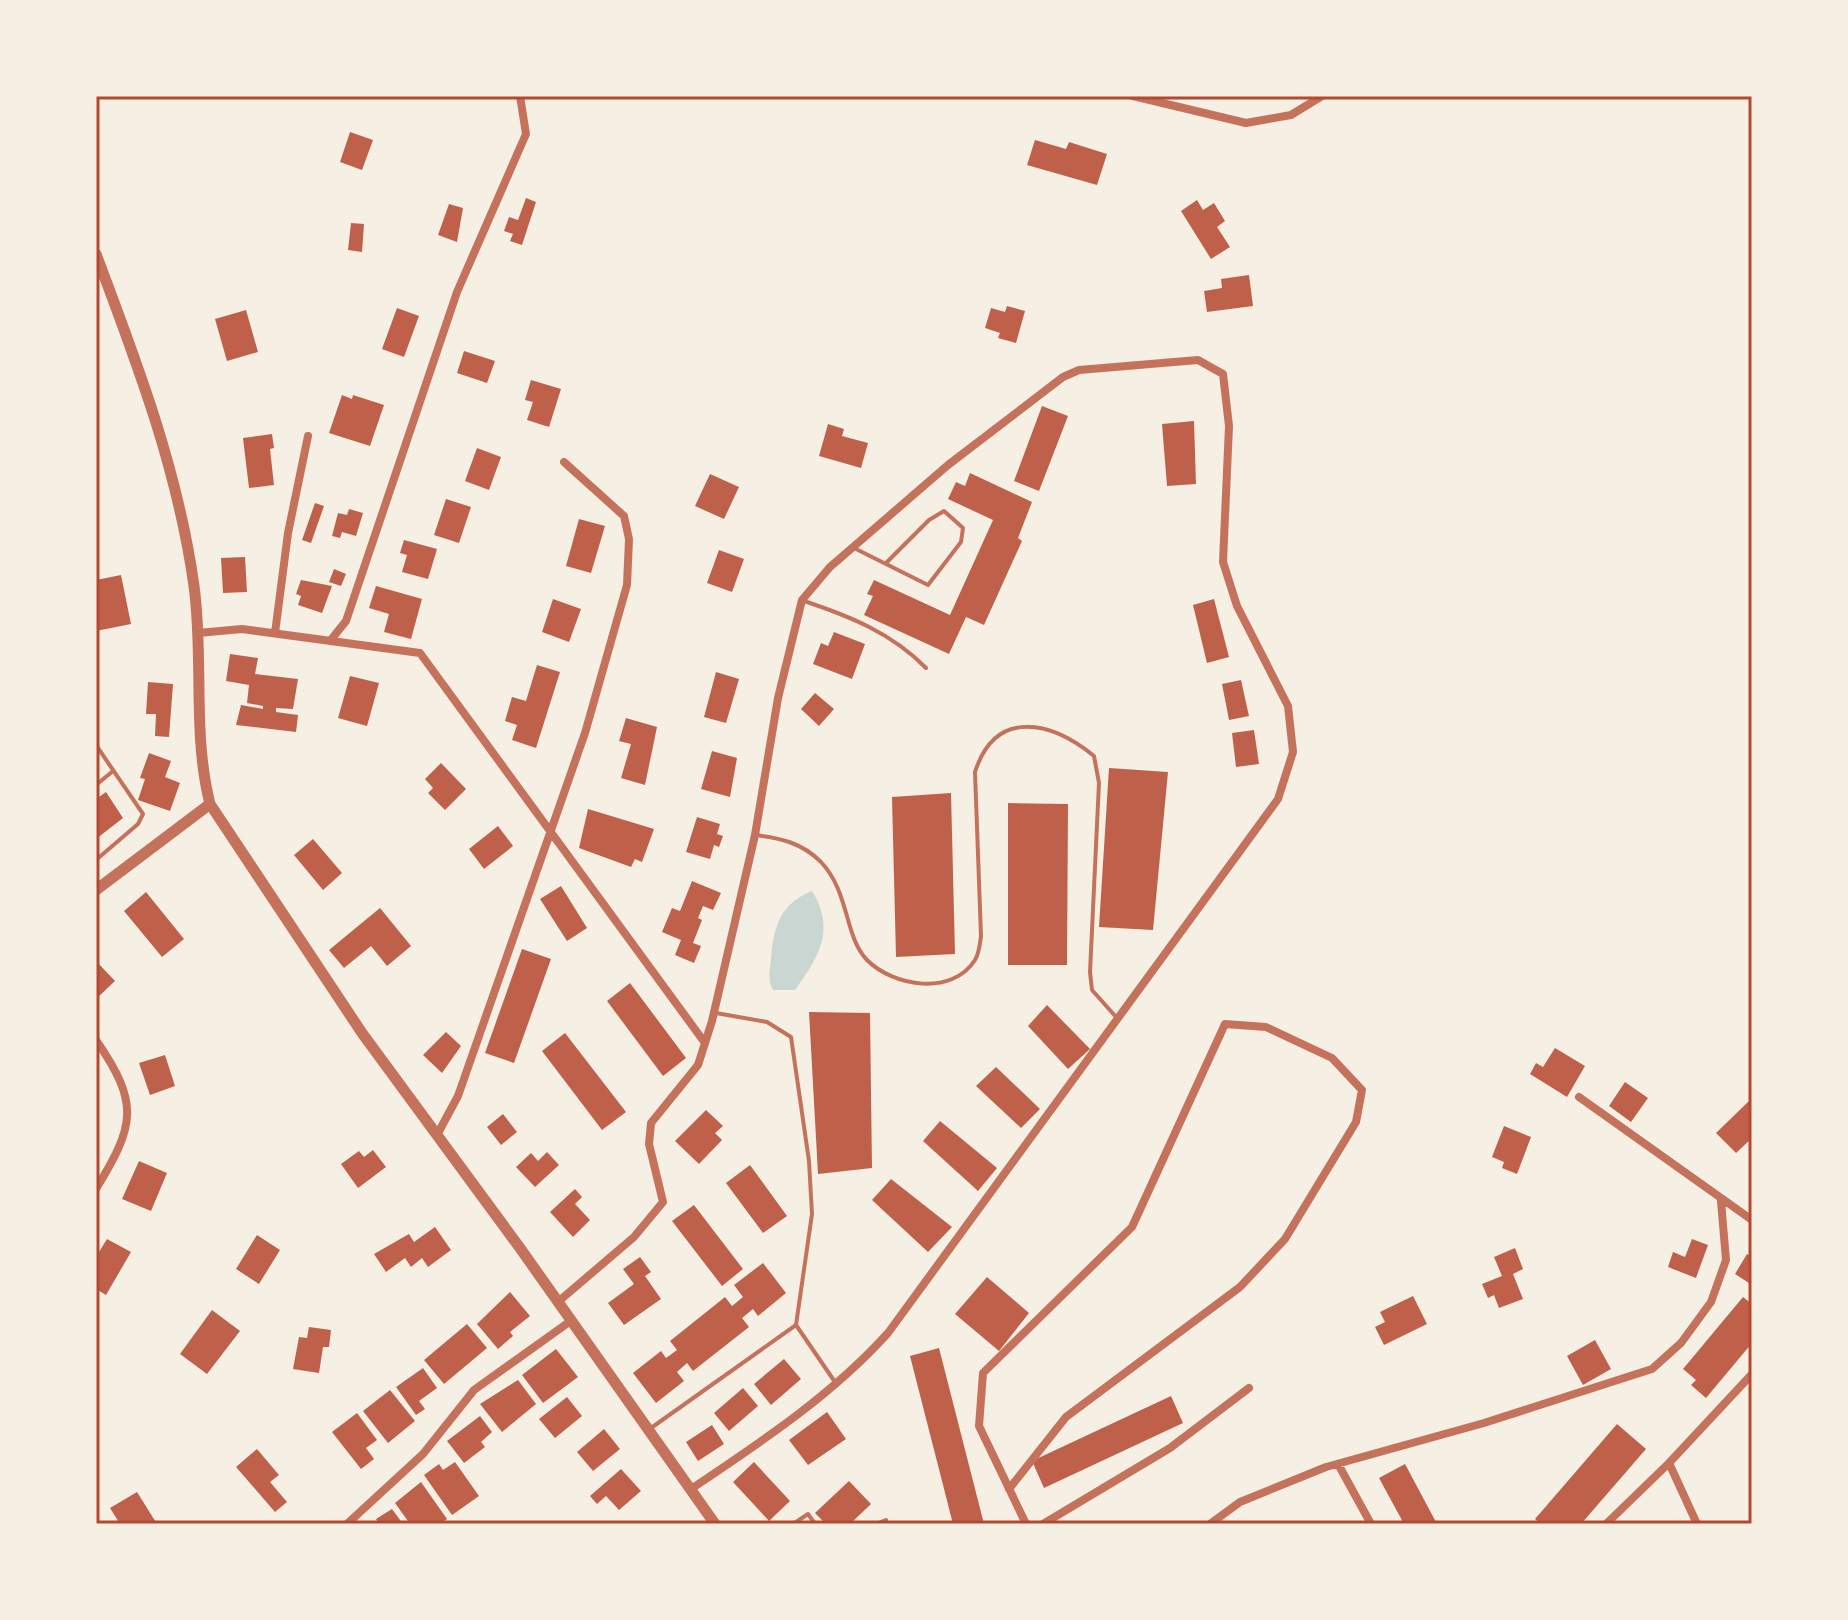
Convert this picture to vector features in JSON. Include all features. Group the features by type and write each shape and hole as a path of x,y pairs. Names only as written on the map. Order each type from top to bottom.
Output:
{"street":[{"path":"330,641 346,621 457,292 526,134 520,96"},
{"path":"1133,96 1246,123 1291,115 1322,96"},
{"path":"96,254 170,460 195,588 200,765 210,804 304,950 559,1301 715,1524"},
{"path":"559,1301 634,1237 663,1202 649,1144 651,1123 698,1065 714,1013 755,835 778,698 802,600 830,567 948,465 1063,377 1079,370 1198,360 1223,374 1229,426 1223,562 1237,606 1288,706 1293,752 1278,799 888,1333 837,1384 771,1436 691,1489"},
{"path":"275,633 288,533 308,436"},
{"path":"437,1135 458,1096 585,733 627,585 629,539 624,516 564,462"},
{"path":"198,633 242,629 420,653 705,1043"},
{"path":"96,890 210,804"},
{"path":"1009,1489 1066,1417 1240,1287 1285,1239 1356,1122 1362,1090 1332,1058 1266,1027 1225,1024 1132,1227 983,1373 979,1426 1009,1489 1026,1524"},
{"path":"96,1040 117,1070 125,1092 128,1122 121,1147 96,1189"},
{"path":"1579,1097 1721,1201 1752,1220"},
{"path":"1210,1524 1240,1502 1338,1464 1484,1423 1652,1369 1681,1343 1711,1302 1726,1260 1721,1201"},
{"path":"347,1524 423,1454 474,1390 572,1320"},
{"path":"1606,1524 1669,1463 1752,1374"},
{"path":"1043,1524 1170,1448 1249,1388"},
{"path":"1669,1463 1697,1524"},
{"path":"1338,1464 1371,1524"}],"lane":[{"path":"854,548 928,585 961,542 963,528 944,511 929,520 886,563"},
{"path":"802,600 856,618 912,654 926,668"},
{"path":"755,835 784,839 803,847 837,880 857,946 867,960 906,983 932,984 953,978 977,958 981,936 975,772 980,755 993,740 1010,730 1033,725 1066,738 1094,756 1099,783 1090,972 1092,990 1119,1020"},
{"path":"96,745 143,814 138,824 96,860"},
{"path":"96,785 113,771"},
{"path":"714,1013 767,1022 791,1037 809,1161 812,1214 796,1325 837,1384"},
{"path":"649,1429 796,1325"},
{"path":"793,1524 808,1514 815,1524"},
{"path":"876,1524 886,1520"}],"shaded area":[{"path":"812,891 823,918 822,942 795,990 773,990 769,974 777,926 793,902"}],"building":[{"path":"350,132 373,140 362,170 340,162"},
{"path":"1035,140 1066,149 1069,142 1107,154 1097,185 1027,165"},
{"path":"526,198 536,202 522,245 510,241 513,234 504,231 509,217 518,220"},
{"path":"1197,200 1203,210 1214,203 1225,221 1217,227 1230,247 1211,259 1181,211"},
{"path":"449,204 463,208 457,242 438,235"},
{"path":"351,223 364,224 362,252 348,250"},
{"path":"1249,275 1253,306 1207,312 1204,291 1222,288 1221,279"},
{"path":"1007,306 1025,311 1016,343 998,338 1000,333 985,328 991,308 1005,312"},
{"path":"397,308 419,316 404,357 382,349"},
{"path":"246,310 258,352 227,361 215,319"},
{"path":"464,351 495,361 487,383 457,373"},
{"path":"531,380 561,389 549,427 527,420 533,402 525,400"},
{"path":"342,395 352,399 353,395 384,405 370,446 329,433"},
{"path":"1042,406 1068,416 1039,491 1014,481"},
{"path":"1194,421 1196,484 1167,486 1162,424"},
{"path":"828,424 844,429 842,436 868,443 861,468 819,456"},
{"path":"272,434 274,448 270,449 274,485 249,488 243,438"},
{"path":"477,448 501,457 489,490 465,481"},
{"path":"970,473 1032,502 1018,538 1022,541 984,625 966,617 949,654 864,615 873,596 867,594 874,580 950,615 993,520 948,499 956,482 965,486"},
{"path":"710,474 739,487 724,519 695,506"},
{"path":"446,499 471,507 459,543 434,535"},
{"path":"315,503 324,506 311,543 302,540"},
{"path":"349,509 363,513 356,536 342,532 340,538 332,536 338,513 347,515"},
{"path":"579,519 605,526 591,573 566,566"},
{"path":"404,540 437,549 428,579 402,572 407,555 400,553"},
{"path":"719,550 744,559 732,592 707,583"},
{"path":"245,557 247,592 223,593 221,558"},
{"path":"334,569 346,574 341,586 329,582"},
{"path":"121,575 131,624 96,631 96,580"},
{"path":"301,580 332,586 322,613 298,605 301,596 296,594"},
{"path":"376,586 422,599 411,639 384,632 389,614 369,608"},
{"path":"553,599 581,609 569,642 542,632"},
{"path":"1214,599 1229,657 1207,663 1193,605"},
{"path":"834,632 865,644 852,679 813,664 821,643 828,646"},
{"path":"230,654 258,658 255,674 298,679 293,709 276,708 276,712 298,715 296,732 236,725 241,705 263,709 263,706 247,703 249,685 226,681"},
{"path":"537,665 560,672 536,748 512,740 517,725 505,721 512,697 526,701"},
{"path":"716,672 739,679 726,723 704,717"},
{"path":"350,676 379,683 367,726 338,718"},
{"path":"1241,680 1249,716 1229,720 1222,684"},
{"path":"148,682 173,684 169,737 155,736 156,714 146,714"},
{"path":"815,693 834,709 819,726 801,709"},
{"path":"626,718 657,727 645,785 621,778 631,744 619,741"},
{"path":"1254,730 1259,764 1236,767 1232,733"},
{"path":"712,751 737,758 730,797 701,789"},
{"path":"149,753 171,761 165,777 180,783 170,811 138,800 145,779 140,778"},
{"path":"441,763 466,789 445,810 428,793 433,788 425,779"},
{"path":"1109,768 1168,772 1153,930 1099,927"},
{"path":"106,792 123,818 96,839 96,799"},
{"path":"951,793 955,954 896,957 892,797"},
{"path":"1008,803 1068,804 1067,965 1008,965"},
{"path":"588,809 654,829 642,862 635,859 631,867 579,848"},
{"path":"697,817 720,824 717,834 723,836 719,847 714,845 710,859 686,852"},
{"path":"498,826 513,846 484,869 469,849"},
{"path":"313,839 342,873 323,890 294,855"},
{"path":"692,881 721,893 713,910 703,906 698,918 702,920 693,943 701,946 694,963 675,955 681,940 662,932 672,908 680,911"},
{"path":"561,886 587,928 567,941 540,899"},
{"path":"146,892 184,939 162,957 124,911"},
{"path":"380,908 411,946 387,966 371,946 344,968 329,950"},
{"path":"522,949 551,959 514,1063 485,1053"},
{"path":"96,961 115,981 96,999"},
{"path":"630,983 686,1058 663,1076 607,1001"},
{"path":"1047,1005 1090,1049 1068,1069 1028,1026"},
{"path":"809,1012 870,1013 872,1168 818,1174"},
{"path":"446,1032 461,1046 442,1073 423,1055"},
{"path":"565,1033 626,1112 602,1130 542,1051"},
{"path":"1555,1048 1585,1066 1567,1097 1530,1074 1536,1063 1543,1067"},
{"path":"165,1055 175,1086 150,1095 139,1063"},
{"path":"996,1067 1040,1109 1021,1128 976,1086"},
{"path":"1625,1082 1648,1098 1631,1122 1609,1106"},
{"path":"1749,1101 1752,1138 1736,1153 1716,1133"},
{"path":"706,1110 723,1126 715,1133 722,1140 699,1164 675,1141"},
{"path":"503,1114 517,1132 501,1145 487,1127"},
{"path":"940,1121 997,1168 978,1191 923,1141"},
{"path":"1504,1126 1531,1137 1517,1174 1502,1168 1504,1162 1492,1157"},
{"path":"373,1150 386,1167 358,1188 341,1164 359,1151 364,1157"},
{"path":"547,1152 559,1165 535,1187 516,1167 531,1153 538,1161"},
{"path":"139,1161 167,1173 151,1211 122,1199"},
{"path":"750,1165 787,1216 763,1233 726,1183"},
{"path":"891,1179 952,1227 928,1252 872,1200"},
{"path":"575,1189 582,1197 575,1204 590,1220 573,1237 550,1212"},
{"path":"694,1205 743,1269 722,1286 672,1221"},
{"path":"435,1227 451,1250 428,1267 422,1258 411,1267 405,1258 386,1272 374,1254 409,1234 414,1242"},
{"path":"257,1235 280,1250 259,1284 236,1269"},
{"path":"107,1239 131,1252 106,1295 96,1289 96,1257"},
{"path":"1692,1239 1708,1245 1696,1278 1668,1267 1673,1252 1685,1257"},
{"path":"1515,1248 1523,1269 1513,1274 1523,1299 1499,1308 1494,1295 1488,1298 1482,1284 1502,1276 1494,1257"},
{"path":"1747,1254 1752,1257 1752,1285 1735,1274"},
{"path":"640,1257 651,1272 645,1276 661,1299 624,1325 608,1303 634,1284 623,1269"},
{"path":"763,1263 786,1293 758,1316 753,1309 742,1318 749,1327 693,1371 687,1363 677,1372 684,1381 656,1403 633,1373 661,1351 666,1358 677,1350 670,1341 725,1297 732,1306 743,1297 734,1285"},
{"path":"987,1277 1029,1313 999,1351 955,1314"},
{"path":"510,1292 530,1316 510,1332 513,1336 498,1349 477,1324"},
{"path":"1413,1296 1427,1324 1384,1345 1375,1327 1385,1322 1380,1312"},
{"path":"1743,1297 1752,1304 1752,1343 1706,1398 1691,1385 1696,1380 1683,1369"},
{"path":"212,1310 240,1331 207,1374 180,1354"},
{"path":"467,1324 487,1348 444,1384 424,1360"},
{"path":"309,1327 331,1330 329,1347 323,1347 319,1373 293,1369 299,1337 307,1338"},
{"path":"1595,1340 1611,1369 1583,1385 1567,1356"},
{"path":"939,1348 984,1524 953,1524 910,1356"},
{"path":"556,1349 578,1377 543,1403 522,1375"},
{"path":"784,1359 801,1379 771,1405 754,1384"},
{"path":"423,1368 437,1388 419,1401 425,1409 416,1415 396,1387"},
{"path":"518,1380 536,1404 502,1432 480,1404"},
{"path":"743,1388 758,1406 729,1431 714,1413"},
{"path":"390,1390 415,1421 388,1443 363,1411"},
{"path":"1171,1396 1183,1423 1044,1488 1032,1461"},
{"path":"567,1397 582,1416 555,1438 539,1419"},
{"path":"827,1412 846,1439 808,1465 789,1440"},
{"path":"357,1413 377,1440 366,1448 374,1459 361,1469 332,1432"},
{"path":"480,1416 492,1432 481,1442 485,1447 464,1463 447,1441"},
{"path":"1617,1424 1646,1449 1581,1524 1541,1524 1535,1519"},
{"path":"712,1425 724,1444 698,1461 686,1442"},
{"path":"604,1429 620,1449 593,1471 577,1452"},
{"path":"257,1449 279,1475 270,1482 287,1502 275,1512 236,1467"},
{"path":"455,1462 479,1496 452,1515 424,1475 439,1464 443,1470"},
{"path":"754,1462 790,1501 769,1521 733,1482"},
{"path":"1405,1464 1437,1524 1404,1524 1379,1478"},
{"path":"621,1469 641,1491 619,1510 606,1496 597,1504 590,1496"},
{"path":"849,1481 871,1504 850,1524 826,1524 815,1513"},
{"path":"421,1482 447,1519 440,1524 410,1524 395,1503"},
{"path":"137,1492 157,1524 120,1524 110,1508"},
{"path":"392,1509 403,1524 379,1524 376,1519"}]}
